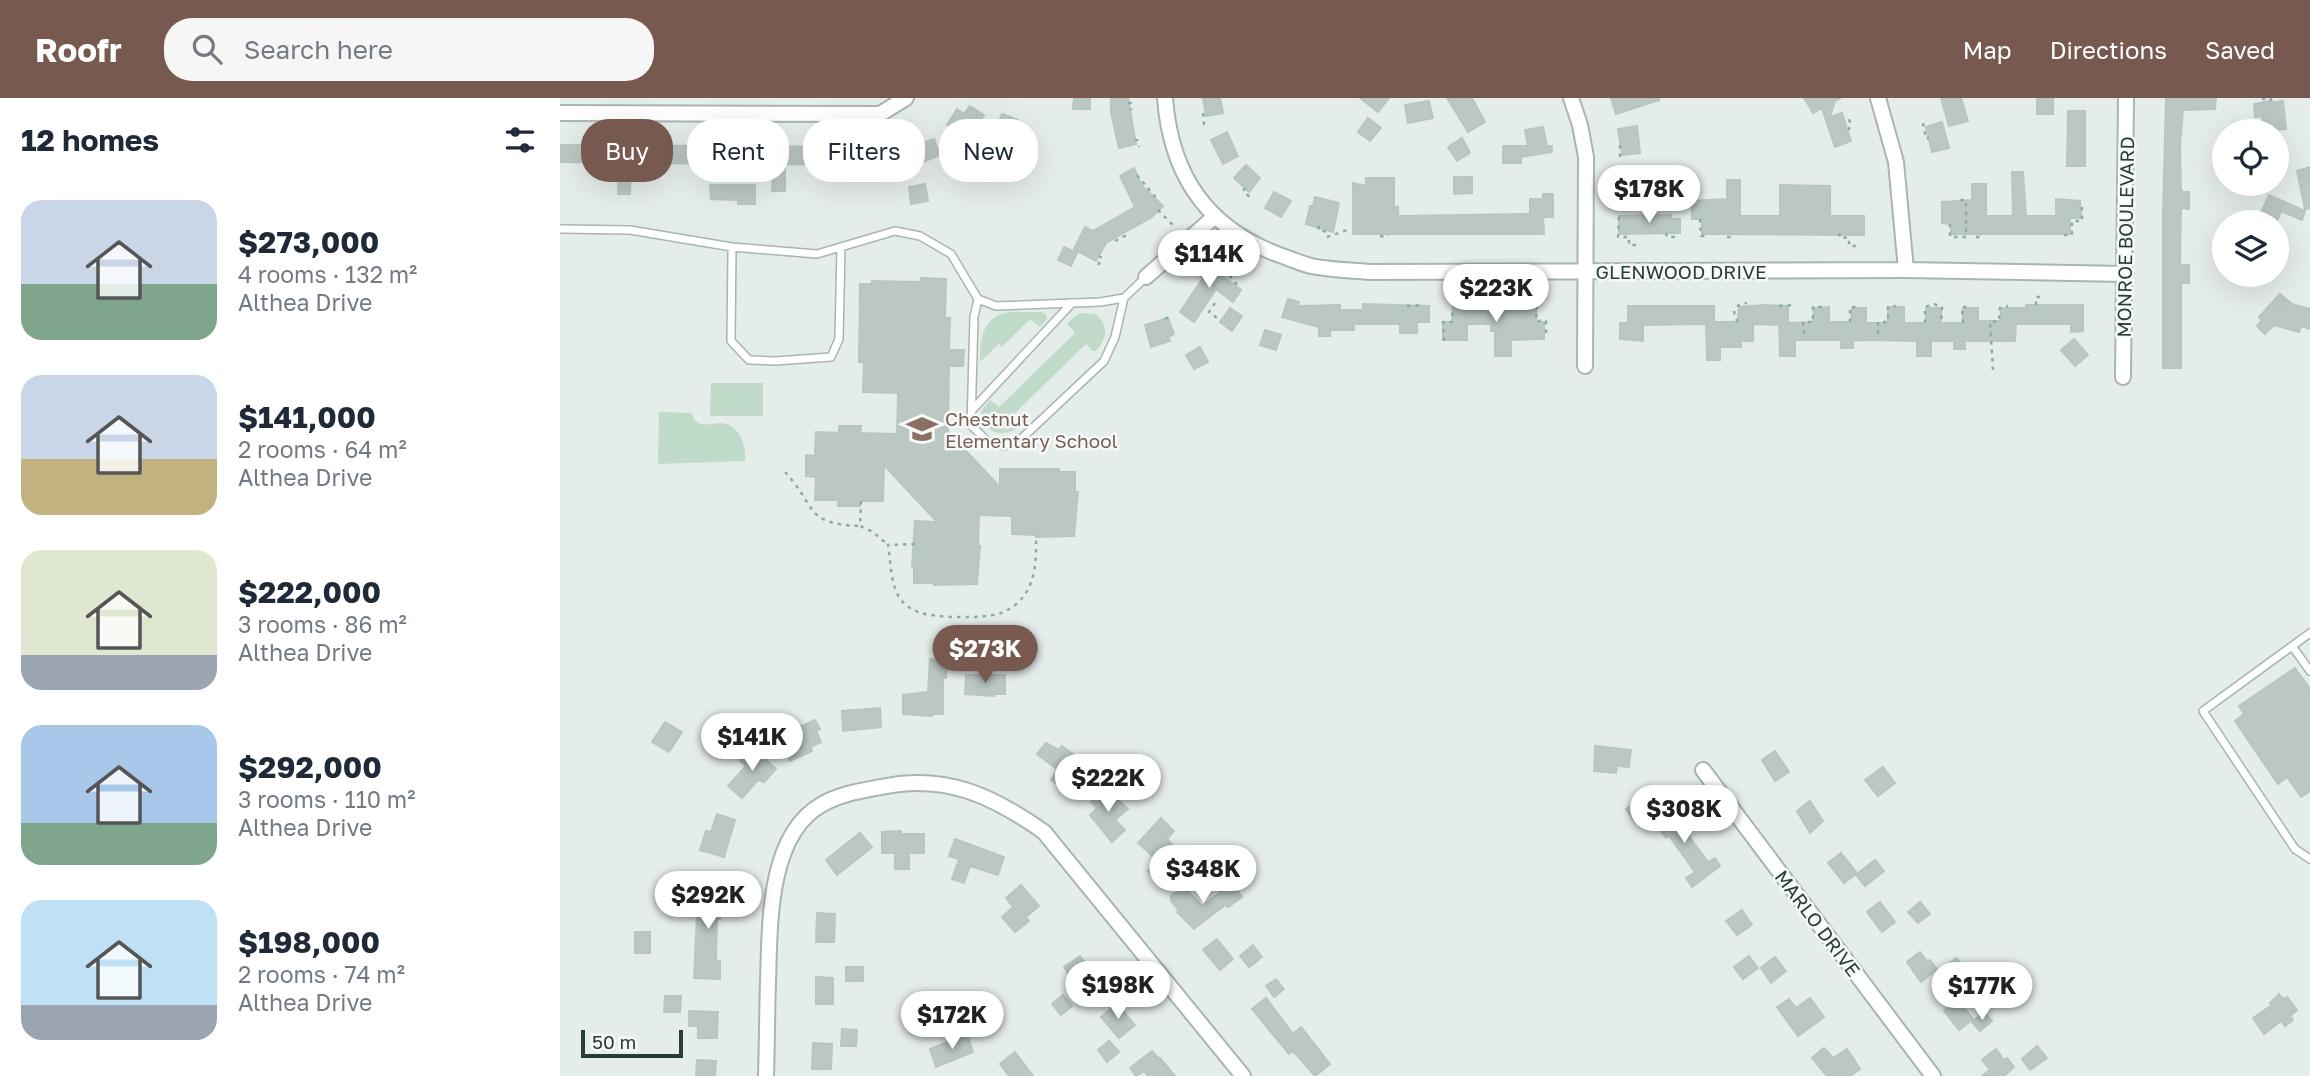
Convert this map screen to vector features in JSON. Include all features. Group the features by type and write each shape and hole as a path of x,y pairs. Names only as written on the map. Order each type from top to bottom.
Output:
{"street":[{"path":"560,113 880,114 906,98"},
{"name":"GLENWOOD DRIVE","path":"1165,98 1168,128 1176,155 1191,188 1213,218 1259,248 1310,266 1370,272 1906,270 2125,274"},
{"path":"1571,98 1586,151 1585,366"},
{"path":"1878,98 1896,162 1906,270"},
{"name":"MONROE BOULEVARD","path":"2123,377 2126,98"},
{"path":"1146,277 1213,218"},
{"name":"MARLO DRIVE","path":"1703,770 1933,1076"},
{"path":"766,1076 770,918 776,873 786,846 801,822 819,806 843,795 898,783 934,783 970,791 1010,809 1044,832 1243,1076"}],"lane":[{"path":"560,229 630,230 732,247 817,254 895,231 920,236 951,254 978,299 996,306 1100,302 1124,298"},
{"path":"732,247 731,341 749,360 775,361 831,357 839,339 841,248"},
{"path":"978,299 974,317 971,425 988,442 1004,446 1021,439 1104,361 1115,337 1124,298 1146,277"},
{"path":"972,409 1072,303"},
{"path":"2310,633 2203,711 2295,849 2310,859"},
{"path":"2292,646 2310,671"}],"path":[{"path":"2262,99 2270,98 2272,102"},
{"path":"1128,103 1131,103 1131,110"},
{"path":"1204,125 1205,111"},
{"path":"1848,130 1849,119"},
{"path":"1923,123 1926,139 1929,138"},
{"path":"1135,141 1137,140 1139,147"},
{"path":"1620,145 1620,158"},
{"path":"1138,175 1157,199"},
{"path":"1245,188 1243,191 1250,197"},
{"path":"1950,223 1950,237 1966,237 1966,200 1957,200"},
{"path":"2064,235 2072,235 2072,219 2082,221 2082,205"},
{"path":"1158,210 1174,226"},
{"path":"1619,217 1618,237 1629,237 1629,245 1638,245"},
{"path":"1700,219 1701,236 1708,236"},
{"path":"1319,226 1318,230 1328,232"},
{"path":"1327,237 1350,229"},
{"path":"1115,241 1125,236 1123,233"},
{"path":"1667,233 1667,237 1676,237"},
{"path":"1840,233 1839,237 1849,238 1849,246 1858,246"},
{"path":"1727,237 1733,237 1733,234"},
{"path":"1976,237 1982,237 1982,234"},
{"path":"1380,236 1387,235"},
{"path":"1098,265 1102,258 1099,256"},
{"path":"1238,286 1224,269 1239,257"},
{"path":"2036,305 2036,297 2045,297"},
{"path":"1215,303 1209,312 1221,321"},
{"path":"1738,322 1734,315 1735,309 1740,303 1747,303"},
{"path":"1925,323 1925,307 1934,303 1942,307 1941,323"},
{"path":"1407,306 1422,305"},
{"path":"1499,305 1508,305"},
{"path":"1779,306 1793,305"},
{"path":"1528,306 1536,306 1536,321 1546,321 1546,334"},
{"path":"1878,334 1878,322 1888,322 1888,307 1896,306"},
{"path":"1993,370 1990,322 1999,321 2000,308 2008,306"},
{"path":"1804,334 1803,322 1812,322 1813,307 1822,307"},
{"path":"1850,322 1850,307 1859,307"},
{"path":"1963,323 1962,307 1970,307"},
{"path":"1444,341 1443,322 1452,322 1453,308"},
{"path":"1165,318 1170,316"},
{"path":"785,472 810,508 822,520 860,526 873,532 888,545 894,586 908,607 921,613 1002,613 1023,598 1032,580 1036,561 1036,535"},
{"path":"860,526 861,501"},
{"path":"888,545 915,544"}],"green space":[{"path":"1010,312 1042,312 1047,319 1040,327 1030,319 1002,347 999,344 980,362 984,330 994,318"},
{"path":"1082,313 1095,314 1105,327 1103,341 1096,351 1092,351 1086,344 1009,419 1016,425 1016,429 1000,433 987,427 981,418 981,411 990,400 999,407 1075,333 1067,324"},
{"path":"711,383 763,383 763,416 710,416"},
{"path":"659,412 692,413 699,423 719,423 732,427 743,442 745,461 658,464"}],"building":[{"path":"1074,98 1090,98 1090,109 1073,109"},
{"path":"1111,98 1128,98 1136,144 1119,148 1111,113"},
{"path":"1203,98 1220,98 1223,113 1206,116"},
{"path":"1360,98 1389,98 1378,112"},
{"path":"1447,98 1472,98 1485,122 1468,132"},
{"path":"1611,98 1659,98 1659,100 1616,114"},
{"path":"1804,98 1841,98 1835,101 1830,117 1842,113 1851,141 1835,147 1822,108 1813,113"},
{"path":"1941,98 1961,98 1968,121 1949,126"},
{"path":"2037,98 2053,98 2053,114 2037,114"},
{"path":"2166,98 2216,98 2215,109 2183,110 2181,189 2183,192 2189,192 2189,209 2181,208 2180,265 2189,265 2189,283 2181,283 2181,368 2163,368"},
{"path":"1429,101 1433,118 1408,123 1405,105"},
{"path":"2283,101 2285,119 2255,117 2254,104"},
{"path":"970,106 984,115 981,119 951,119 957,109 964,114"},
{"path":"2068,111 2085,111 2085,166 2067,166"},
{"path":"1002,114 1015,119 1000,119"},
{"path":"1368,118 1381,128 1370,141 1358,132"},
{"path":"1942,122 1949,148 1932,152 1926,127"},
{"path":"1637,126 1640,153 1622,155 1618,129"},
{"path":"1543,127 1547,146 1552,146 1552,152 1521,157 1521,163 1503,163 1503,146 1528,146 1525,130"},
{"path":"1227,132 1238,156 1223,164 1211,140"},
{"path":"1462,138 1470,153 1457,161 1448,147"},
{"path":"934,139 939,155 925,161 925,142"},
{"path":"560,145 581,145 581,162 560,162"},
{"path":"673,146 687,146 687,163 673,163"},
{"path":"789,146 803,146 803,164 789,164"},
{"path":"1246,165 1260,178 1249,192 1234,178"},
{"path":"2310,167 2310,208 2305,209 2297,171"},
{"path":"1134,168 1142,186 1163,206 1152,217 1106,243 1096,261 1074,249 1085,227 1093,231 1135,207 1120,176"},
{"path":"2012,172 2023,172 2026,216 2056,216 2056,199 2080,201 2081,218 2070,218 2070,234 1951,234 1951,224 1942,223 1942,202 1972,200 1972,184 1986,184 1986,216 2013,216"},
{"path":"1454,177 1472,177 1472,193 1454,194"},
{"path":"1366,178 1394,178 1394,207 1398,207 1398,216 1530,214 1530,199 1543,199 1543,194 1553,194 1553,217 1543,217 1544,234 1353,234 1353,183 1366,186"},
{"path":"1727,180 1740,180 1740,216 1780,216 1780,185 1830,186 1830,216 1864,216 1864,235 1702,234 1702,219 1692,219 1692,201 1727,199"},
{"path":"618,182 630,182 630,194 618,194"},
{"path":"772,182 785,182 785,191 772,191"},
{"path":"925,184 928,201 911,204 909,187"},
{"path":"710,185 755,185 755,204 711,199"},
{"path":"1274,192 1291,201 1281,217 1265,208"},
{"path":"2269,196 2271,196 2305,211 2302,220 2289,214 2289,210 2262,210"},
{"path":"1315,197 1339,203 1333,232 1306,224"},
{"path":"1671,215 1671,219 1680,219 1680,233 1619,234 1619,216"},
{"path":"1064,247 1077,253 1071,266 1058,260"},
{"path":"1213,260 1225,274 1223,276 1241,290 1233,302 1216,289 1194,322 1180,312 1203,278 1198,273"},
{"name":"Chestnut Elementary School","path":"921,278 946,279 945,318 950,318 949,350 964,350 963,366 949,366 948,432 1000,487 1000,469 1059,469 1059,472 1075,472 1075,492 1078,492 1074,536 1036,537 1012,534 1012,516 979,515 977,584 914,583 912,566 915,521 937,522 884,465 883,501 860,501 860,506 838,506 838,500 815,500 816,477 806,476 806,455 815,456 816,432 839,433 839,426 861,426 860,433 897,434 898,393 863,392 864,362 859,362 860,284 872,284 872,281 921,282"},
{"path":"2280,294 2292,304 2310,309 2310,329 2301,326 2299,332 2274,325 2265,334 2257,326 2262,320 2259,317"},
{"path":"1288,299 1299,302 1298,306 1340,305 1340,310 1363,310 1363,304 1429,306 1429,322 1417,322 1417,333 1400,333 1400,324 1354,324 1354,330 1330,330 1330,336 1319,336 1319,327 1282,317"},
{"path":"2083,305 2083,331 2071,332 2071,324 2016,324 2015,341 1965,341 1965,349 1954,349 1954,341 1931,341 1931,356 1917,356 1917,341 1853,341 1853,348 1841,348 1841,340 1795,340 1795,356 1780,356 1779,325 1753,324 1753,341 1741,341 1741,347 1720,347 1720,360 1707,360 1706,324 1643,325 1643,341 1620,339 1620,323 1628,323 1628,306 1714,306 1714,322 1738,322 1739,307 1788,306 1788,323 1813,322 1814,308 1829,307 1829,322 1851,322 1852,308 1866,308 1866,323 1888,323 1888,307 1904,307 1904,323 1926,323 1926,308 1941,308 1941,323 1963,323 1963,308 1978,308 1978,321 2000,321 2000,308"},
{"path":"1453,306 1536,307 1536,322 1544,322 1544,339 1511,340 1511,356 1495,356 1495,331 1491,331 1491,324 1467,324 1467,340 1443,340 1443,322 1452,322"},
{"path":"1230,308 1242,316 1232,331 1220,322"},
{"path":"1168,318 1174,334 1168,337 1170,341 1151,347 1145,325"},
{"path":"1265,330 1281,335 1276,350 1260,345"},
{"path":"2074,339 2088,355 2075,366 2061,350"},
{"path":"1200,347 1208,362 1194,369 1186,355"},
{"path":"930,659 947,661 946,678 943,678 943,714 903,714 903,695 928,692"},
{"path":"2295,668 2310,689 2310,791 2301,797 2287,777 2278,784 2235,721 2244,714 2239,706"},
{"path":"966,675 1005,675 1005,694 965,694"},
{"path":"880,708 881,727 843,731 842,711"},
{"path":"815,720 820,729 816,731 821,742 810,747 812,751 790,761 782,744 805,734 801,726"},
{"path":"665,722 682,732 669,752 652,742"},
{"path":"1046,743 1059,750 1062,746 1073,754 1070,757 1085,768 1069,791 1051,780 1058,770 1037,754"},
{"path":"1595,746 1631,750 1629,767 1617,766 1616,773 1594,771"},
{"path":"749,751 754,756 758,752 776,769 764,782 758,780 742,798 728,786 746,766 740,761"},
{"path":"1775,751 1789,772 1775,781 1762,760"},
{"path":"1883,767 1895,783 1878,796 1865,780"},
{"path":"1105,789 1128,809 1115,820 1125,830 1112,842 1090,815 1097,808 1091,802"},
{"path":"1639,799 1649,812 1635,822 1626,809"},
{"path":"1810,801 1823,821 1810,833 1797,811"},
{"path":"1666,805 1708,862 1715,858 1720,866 1692,887 1686,878 1695,872 1669,836 1666,838 1650,816"},
{"path":"717,814 735,820 724,857 700,850 706,831 711,832"},
{"path":"1161,818 1174,831 1167,839 1182,855 1160,882 1148,871 1158,861 1138,843"},
{"path":"901,831 901,834 924,834 924,853 909,853 909,869 895,869 895,853 882,853 882,832"},
{"path":"860,833 872,847 837,875 826,860"},
{"path":"955,839 1004,857 998,875 970,866 964,883 952,879 959,859 949,856"},
{"path":"1841,853 1857,873 1844,883 1828,863"},
{"path":"1875,860 1884,871 1865,886 1856,875"},
{"path":"702,881 723,882 720,919 717,919 716,961 720,961 720,979 694,978 698,892 702,892"},
{"path":"1232,883 1242,897 1228,907 1225,905 1194,929 1177,912 1179,911 1171,901 1171,896 1184,887 1202,906"},
{"path":"1021,885 1039,906 1026,917 1029,921 1015,932 1002,917 1013,907 1006,898"},
{"path":"1880,902 1895,922 1882,932 1867,912"},
{"path":"1920,902 1930,914 1918,923 1908,912"},
{"path":"1742,910 1752,925 1737,935 1726,921"},
{"path":"817,913 835,914 834,942 816,942"},
{"path":"635,932 650,932 650,953 635,953"},
{"path":"1217,939 1233,959 1220,970 1203,950"},
{"path":"1253,945 1262,957 1249,967 1240,956"},
{"path":"1920,952 1937,969 1921,982 1907,962"},
{"path":"1080,956 1096,976 1079,990 1064,967"},
{"path":"1749,956 1758,968 1743,979 1734,967"},
{"path":"1775,957 1786,971 1771,983 1761,968"},
{"path":"1956,958 1965,969 1953,980 1944,968"},
{"path":"846,967 863,967 863,981 846,981"},
{"path":"816,977 833,978 833,1004 816,1004"},
{"path":"1276,979 1284,989 1274,997 1266,986"},
{"path":"2279,994 2283,999 2287,997 2297,1010 2290,1016 2293,1020 2285,1026 2281,1021 2264,1034 2253,1018 2272,1005 2270,1003"},
{"path":"1063,995 1072,1006 1061,1015 1052,1004"},
{"path":"665,996 681,996 680,1012 664,1012"},
{"path":"1266,998 1293,1034 1301,1027 1330,1064 1315,1076 1293,1051 1289,1054 1252,1009"},
{"path":"1810,998 1824,1017 1798,1036 1777,1007 1789,999 1796,1008"},
{"path":"1958,1000 1973,1019 1959,1030 1944,1011"},
{"path":"1117,1004 1135,1025 1119,1038 1101,1017"},
{"path":"689,1011 718,1012 717,1038 698,1038 698,1026 689,1026"},
{"path":"1984,1012 1992,1021 1980,1031 1972,1022"},
{"path":"842,1029 857,1030 856,1046 841,1046"},
{"path":"967,1034 973,1052 936,1067 930,1049"},
{"path":"1109,1041 1119,1052 1107,1062 1098,1050"},
{"path":"813,1043 832,1044 831,1069 812,1069"},
{"path":"2037,1046 2047,1058 2030,1070 2022,1059"},
{"path":"1824,1048 1833,1058 1847,1049 1860,1069 1850,1076 1827,1076 1812,1058"},
{"path":"1996,1049 2004,1060 2007,1058 2014,1067 2004,1076 1982,1076 1990,1070 1982,1060"},
{"path":"1152,1051 1175,1076 1148,1076 1144,1071 1136,1076 1130,1068"},
{"path":"1015,1052 1033,1076 1009,1076 1000,1064"},
{"path":"697,1060 716,1061 715,1076 696,1076"}],"place":[{"name":"Chestnut Elementary School","path":"922,429"}]}
